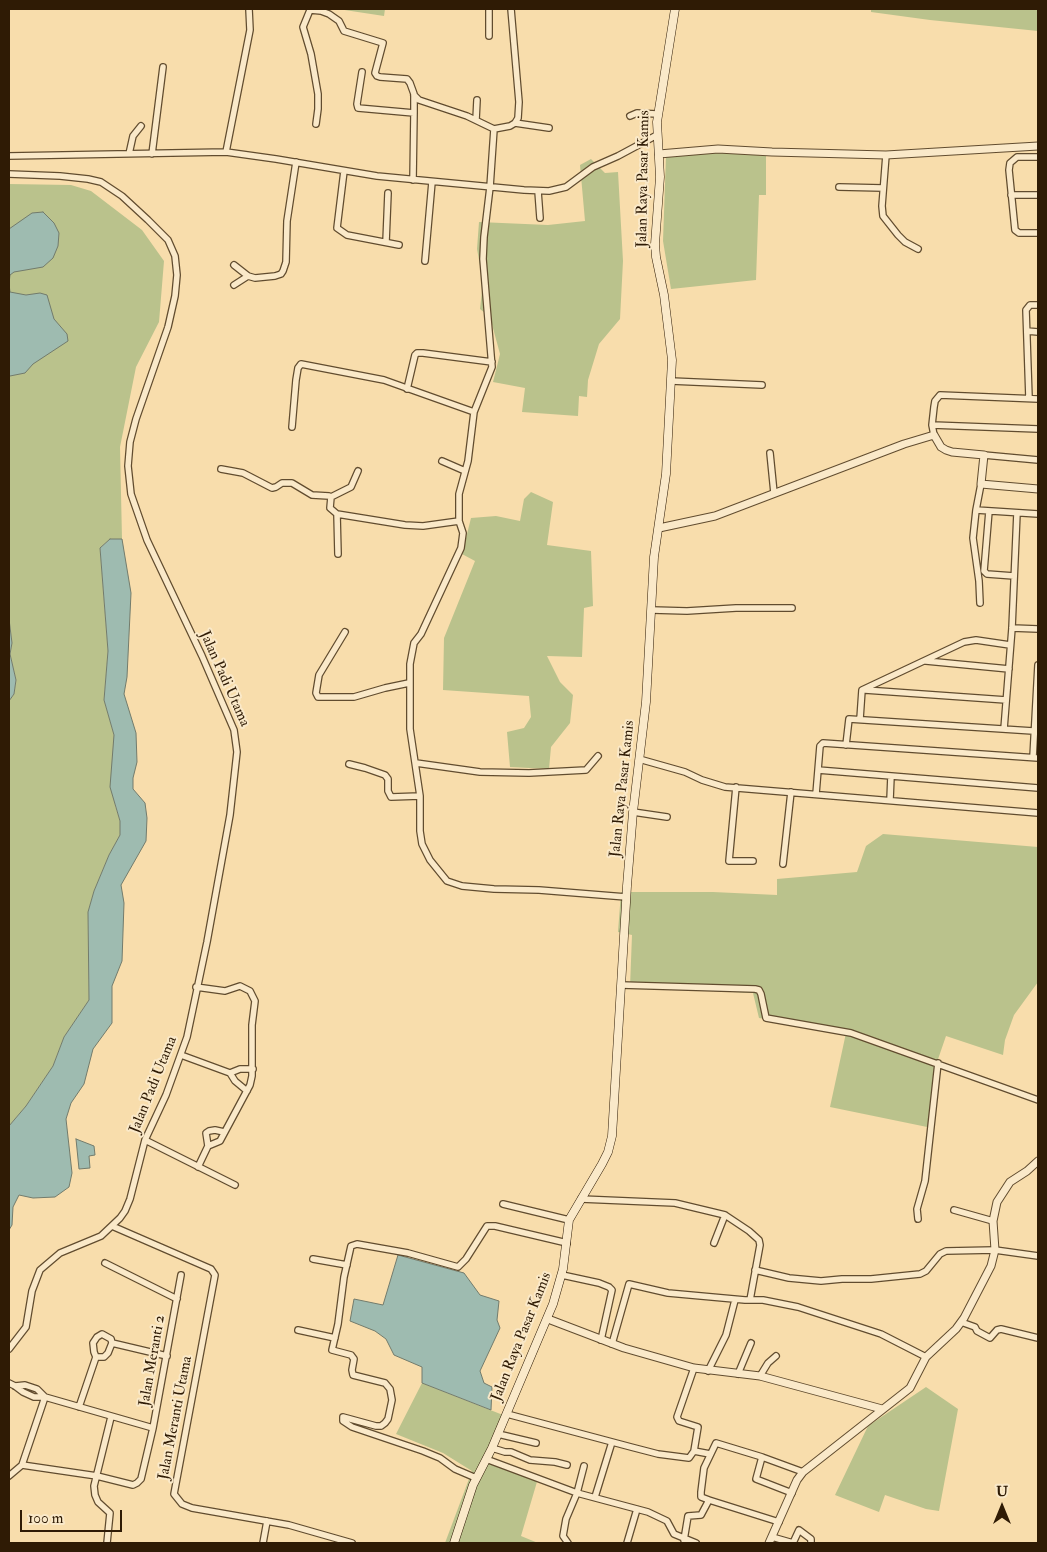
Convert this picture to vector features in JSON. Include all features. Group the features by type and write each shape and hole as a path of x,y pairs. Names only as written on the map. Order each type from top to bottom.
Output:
{"main road":[{"name":"Jalan Raya Pasar Kamis","path":"454,1543 476,1478 492,1448 548,1319 562,1276 569,1220 602,1164 608,1152 612,1136 626,897 633,812 646,702 654,557 666,474 672,360 664,294 655,244 659,207 659,154 656,135 657,114 675,9"}],"street":[{"path":"226,152 250,30 248,9"},
{"path":"489,9 489,36"},
{"path":"316,124 319,100 311,54 303,27 310,10 329,14 339,21 344,31 382,43 375,71 377,76 406,80 410,83 414,94 419,100 494,128 510,126 518,118 519,102 511,9"},
{"path":"152,154 163,68"},
{"path":"362,72 358,108 414,113"},
{"path":"413,180 414,94"},
{"path":"476,120 477,100"},
{"path":"630,116 637,113 657,114"},
{"path":"515,123 549,128"},
{"path":"129,154 133,136 141,126"},
{"path":"494,128 483,259 492,362 488,378 474,412 470,448 459,494 459,521 463,534 461,548 412,649 409,683 410,729 420,796 422,844 430,860 447,881 462,886 626,897"},
{"path":"9,156 226,152 413,180 538,191 558,190 566,187 593,167 618,156 656,135"},
{"path":"659,154 718,149 886,155 1038,146"},
{"path":"886,155 882,188 883,216 905,242 918,249"},
{"path":"1038,157 1017,157 1013,159 1009,170 1015,230 1019,233 1038,233"},
{"path":"234,265 248,276 255,278 276,276 285,268 287,222 296,162"},
{"path":"344,171 337,228 346,235 400,245"},
{"name":"Jalan Padi Utama","path":"9,174 60,176 101,182 122,196 148,220 168,240 175,256 177,275 175,296 168,327 136,419 130,442 128,466 131,494 147,540 202,656 237,741 230,816 207,942 187,1036 166,1094 145,1140 130,1199 125,1211 101,1236 60,1253 40,1270 32,1291 26,1327 9,1349"},
{"path":"425,261 432,182"},
{"path":"839,187 882,188"},
{"path":"538,191 540,218"},
{"path":"386,242 388,193"},
{"path":"1011,195 1038,195"},
{"path":"234,285 248,276"},
{"path":"1029,398 1027,307 1038,305"},
{"path":"1027,331 1038,332"},
{"path":"407,389 415,355 420,352 492,362"},
{"path":"292,427 296,380 298,368 301,364 384,380 474,412"},
{"path":"671,381 762,385"},
{"path":"1038,399 940,395 935,401 932,426 934,435 941,447 952,452 1038,460"},
{"path":"932,426 1038,429"},
{"path":"659,528 715,516 934,435"},
{"path":"770,453 774,493"},
{"path":"980,603 973,538 984,455"},
{"path":"442,461 465,471"},
{"path":"221,469 244,473 272,488 282,483 292,483 312,494 331,497 351,487 358,471"},
{"path":"981,484 1038,489"},
{"path":"331,497 330,508 337,514 405,525 424,526 459,521"},
{"path":"976,510 1038,514"},
{"path":"989,511 984,572 987,574 1014,576"},
{"path":"1004,729 1012,628 1017,513"},
{"path":"337,514 338,554"},
{"path":"652,610 792,608"},
{"path":"1012,628 1038,629"},
{"path":"345,632 319,675 316,693 318,697 354,697 409,683"},
{"path":"862,690 969,640 1010,645"},
{"path":"926,661 1009,669"},
{"path":"816,794 821,744 823,743 1036,758 1033,731 1038,665"},
{"path":"862,690 1006,700"},
{"path":"860,720 862,690"},
{"path":"846,745 848,719 1033,731"},
{"path":"416,764 480,772 529,773 586,770 598,756"},
{"path":"639,759 685,772 711,783 736,787 1038,813"},
{"path":"349,764 386,775 388,791 391,797 420,796"},
{"path":"818,770 1038,788"},
{"path":"890,800 892,776"},
{"path":"736,787 729,861 753,861"},
{"path":"783,864 790,792"},
{"path":"633,812 667,817"},
{"path":"621,985 759,990 766,1018 851,1033 1038,1100"},
{"path":"196,987 225,991 240,986 250,991 255,1001 252,1025 253,1069 250,1085 220,1141 208,1146"},
{"path":"181,1055 230,1073 235,1081 247,1091"},
{"path":"918,1219 917,1209 925,1181 938,1063"},
{"path":"230,1073 240,1069 253,1069"},
{"path":"198,1167 208,1146 206,1136 209,1130 224,1132"},
{"path":"145,1140 235,1186"},
{"path":"811,1543 811,1539 798,1530 794,1543 771,1540 803,1472 910,1388 926,1357 956,1329 989,1271 994,1250 993,1221 997,1202 1010,1182 1028,1171 1038,1161"},
{"path":"581,1199 675,1204 725,1215 759,1240 760,1245 750,1300"},
{"path":"503,1204 569,1220"},
{"path":"954,1210 993,1221"},
{"path":"714,1243 725,1215"},
{"name":"Jalan Meranti Utama","path":"112,1226 211,1269 215,1275 174,1494 182,1504 192,1508 298,1527 352,1543"},
{"path":"476,1478 455,1469 440,1458 424,1451 345,1423 343,1417 381,1426 388,1419 392,1400 390,1389 385,1383 353,1375 353,1357 349,1353 332,1350 351,1246 355,1244 408,1253 458,1266 466,1259 484,1229 488,1226 566,1243"},
{"path":"755,1270 790,1278 821,1282 920,1274 926,1271 942,1251 994,1250 1038,1256"},
{"path":"313,1259 347,1265"},
{"name":"Jalan Meranti 2","path":"105,1264 177,1299"},
{"name":"Jalan Meranti 2","path":"96,1476 134,1485 141,1479 153,1428 181,1275"},
{"path":"562,1276 599,1283 612,1290 601,1340"},
{"path":"612,1344 629,1284 668,1292 780,1304 881,1334 926,1357"},
{"path":"708,1371 726,1335 735,1300"},
{"path":"548,1319 612,1344 694,1368 760,1376 882,1409"},
{"path":"961,1322 975,1327 990,1338 997,1330 1001,1329 1038,1338"},
{"path":"298,1330 335,1338"},
{"path":"79,1407 96,1357 94,1343 97,1337 102,1334 111,1339 112,1343 104,1357 96,1357"},
{"path":"112,1343 167,1356"},
{"path":"738,1374 751,1344"},
{"path":"760,1376 776,1356"},
{"path":"507,1414 658,1454 686,1458 691,1456 694,1451 698,1427 679,1421 676,1417 694,1368"},
{"name":"Jalan Meranti Utama","path":"12,1384 34,1397 45,1397 153,1428"},
{"path":"9,1476 22,1465 45,1397"},
{"path":"107,1543 110,1513 98,1502 94,1486 111,1417"},
{"path":"498,1434 536,1443"},
{"path":"595,1497 612,1442"},
{"path":"779,1522 701,1497 704,1468 714,1444 718,1442 803,1472"},
{"path":"492,1448 513,1453 530,1460 567,1465"},
{"path":"694,1451 710,1454"},
{"path":"762,1457 756,1479 792,1493"},
{"path":"486,1459 577,1493 637,1509 667,1521 674,1534 684,1540 696,1543"},
{"path":"22,1465 96,1476"},
{"path":"568,1543 563,1536 566,1519 577,1493 584,1466"},
{"path":"684,1540 688,1516 701,1515 709,1500"},
{"path":"627,1543 637,1509"},
{"path":"263,1543 267,1521"}],"green space":[{"path":"338,9 385,9 384,16"},
{"path":"871,9 1038,9 1038,31 930,20 871,12"},
{"path":"713,151 766,156 766,195 759,195 756,280 671,289 663,241 666,156"},
{"path":"591,159 605,173 618,172 623,261 620,319 599,344 588,380 587,397 579,396 578,416 522,412 525,388 493,382 500,354 490,317 480,309 483,282 477,249 479,222 548,225 585,221 580,165"},
{"path":"9,184 71,185 91,191 142,230 164,261 159,322 136,367 120,447 122,539 110,539 100,548 108,651 104,700 114,735 115,805 120,821 120,835 109,855 94,891 88,912 89,1000 64,1037 53,1066 26,1106 9,1126 9,701 14,694 16,680 10,654 12,643 9,619"},
{"path":"531,492 553,502 547,545 591,551 593,606 584,608 582,657 547,656 560,682 573,695 570,723 551,747 549,769 510,767 507,732 524,728 531,717 529,696 443,690 444,638 475,561 462,554 471,518 496,516 520,521 524,499"},
{"path":"883,834 1038,847 1038,982 1014,1015 1005,1040 1003,1055 946,1036 936,1065 932,1128 830,1107 846,1033 759,1018 753,993 630,987 632,935 618,932 621,892 713,892 777,895 777,879 857,872 866,846"},
{"path":"422,1383 508,1417 492,1459 539,1475 521,1536 538,1543 445,1543 472,1471 443,1453 396,1434"},
{"path":"926,1387 958,1409 939,1511 926,1509 885,1495 879,1512 835,1495 868,1426"}],"shaded area":[{"path":"43,212 54,223 59,233 58,246 53,258 43,267 14,272 10,275 9,284 9,229 32,213"},
{"path":"9,284 10,292 26,295 40,293 47,295 54,319 67,334 68,341 33,364 25,373 10,376 9,375"},
{"path":"110,539 122,539 131,593 127,677 124,694 136,733 137,762 133,778 133,789 145,803 147,818 146,841 121,885 124,903 122,961 112,986 112,1023 93,1049 84,1084 71,1103 66,1119 72,1173 69,1187 55,1197 33,1198 19,1195 13,1207 12,1225 9,1230 9,1126 26,1106 53,1066 64,1037 89,1000 88,912 94,891 109,855 120,835 120,821 110,787 114,735 104,700 108,651 100,548"},
{"path":"9,619 12,643 10,654 16,680 14,694 9,701"},
{"path":"76,1139 94,1146 95,1155 89,1156 90,1168 79,1169"},
{"path":"398,1255 464,1273 480,1295 499,1301 497,1320 500,1328 480,1371 484,1383 492,1387 491,1410 422,1383 422,1367 394,1355 386,1339 375,1331 350,1321 354,1299 383,1305"}]}
